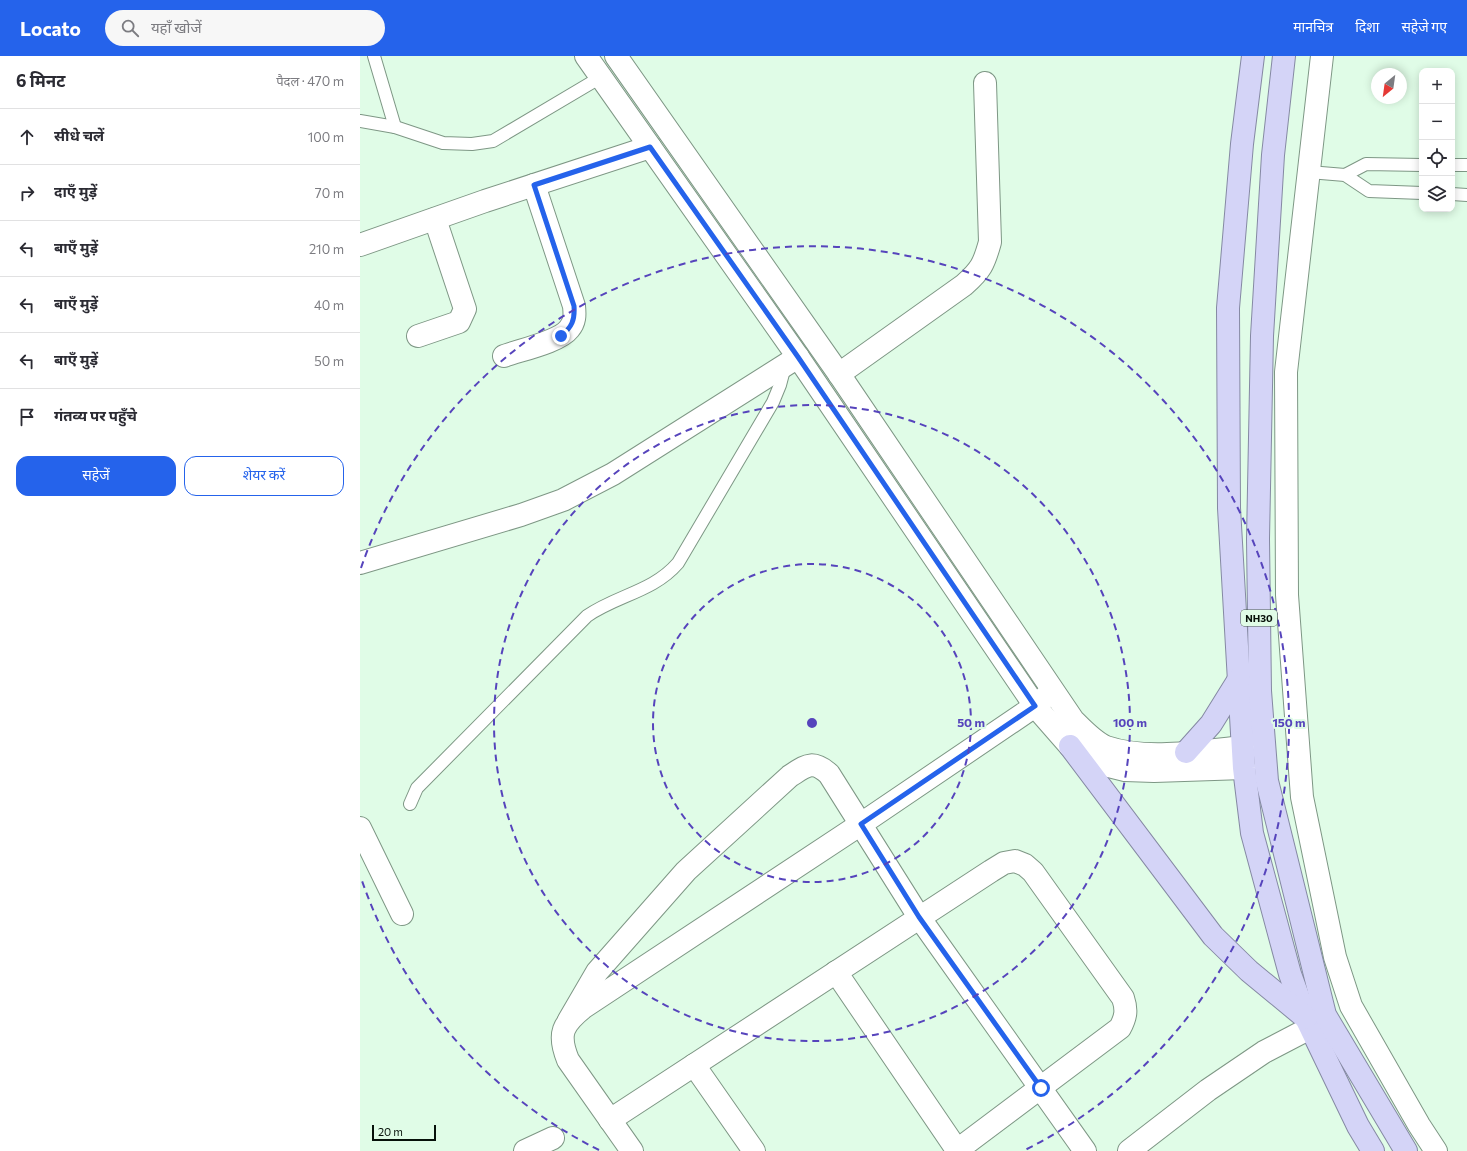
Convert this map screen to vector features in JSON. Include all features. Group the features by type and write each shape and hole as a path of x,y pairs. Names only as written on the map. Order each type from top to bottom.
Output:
{"highway":[{"name":"NH30","path":"1253,56 1242,144 1228,308 1229,508 1244,757 1252,832 1290,974 1308,1023 1358,1126 1372,1151"},
{"name":"NH30","path":"1284,56 1273,155 1262,336 1258,539 1260,691 1267,781 1325,1015 1406,1151"},
{"path":"1186,752 1211,724 1239,679"},
{"path":"1070,746 1213,936 1249,971 1308,1023"}],"street":[{"path":"586,56 650,147 792,362 1035,706 1070,746 1101,764 1125,770 1154,771 1244,757"},
{"path":"616,56 839,374 1072,720 1086,733 1105,746 1127,752 1149,754 1186,752 1244,757"},
{"path":"1322,56 1286,372 1287,595 1302,797 1335,957 1351,1006 1418,1125 1436,1151"},
{"path":"839,374 964,285 978,272 986,258 990,242 985,83"},
{"path":"360,245 650,147"},
{"path":"504,356 561,336 569,330 575,316 574,306 534,185"},
{"path":"418,336 459,322 465,309 434,219"},
{"path":"360,563 521,515 563,500 619,470 792,362"},
{"path":"569,1020 584,1007 861,824 1035,706 1052,691"},
{"path":"632,1151 568,1060 562,1046 562,1031 584,990 597,972 680,877 790,776 804,767 813,764 821,767 829,774 919,917 1085,1151"},
{"path":"360,828 402,914"},
{"path":"610,1120 919,917 1004,863 1015,861 1025,865 1033,872 1123,998 1126,1009 1125,1019 1120,1028 956,1151 836,972"},
{"path":"1141,1147 1226,1077 1308,1023"},
{"path":"694,1065 754,1151"},
{"path":"525,1151 553,1138"}],"lane":[{"path":"374,56 394,127"},
{"path":"360,121 394,127 443,143 472,144 493,141 601,77"},
{"path":"1345,175 1366,164 1419,165"},
{"path":"1455,165 1467,165"},
{"path":"1309,172 1345,175 1369,190 1419,193"},
{"path":"1455,194 1467,195"},
{"path":"410,804 417,788 587,616 613,601 655,584 668,575 678,563 774,402 780,385 792,362"}],"route":[{"path":"561,336 569,330 574,322 574,306 534,185 650,147 798,357 1035,706 861,824 919,917 1041,1088"}]}
